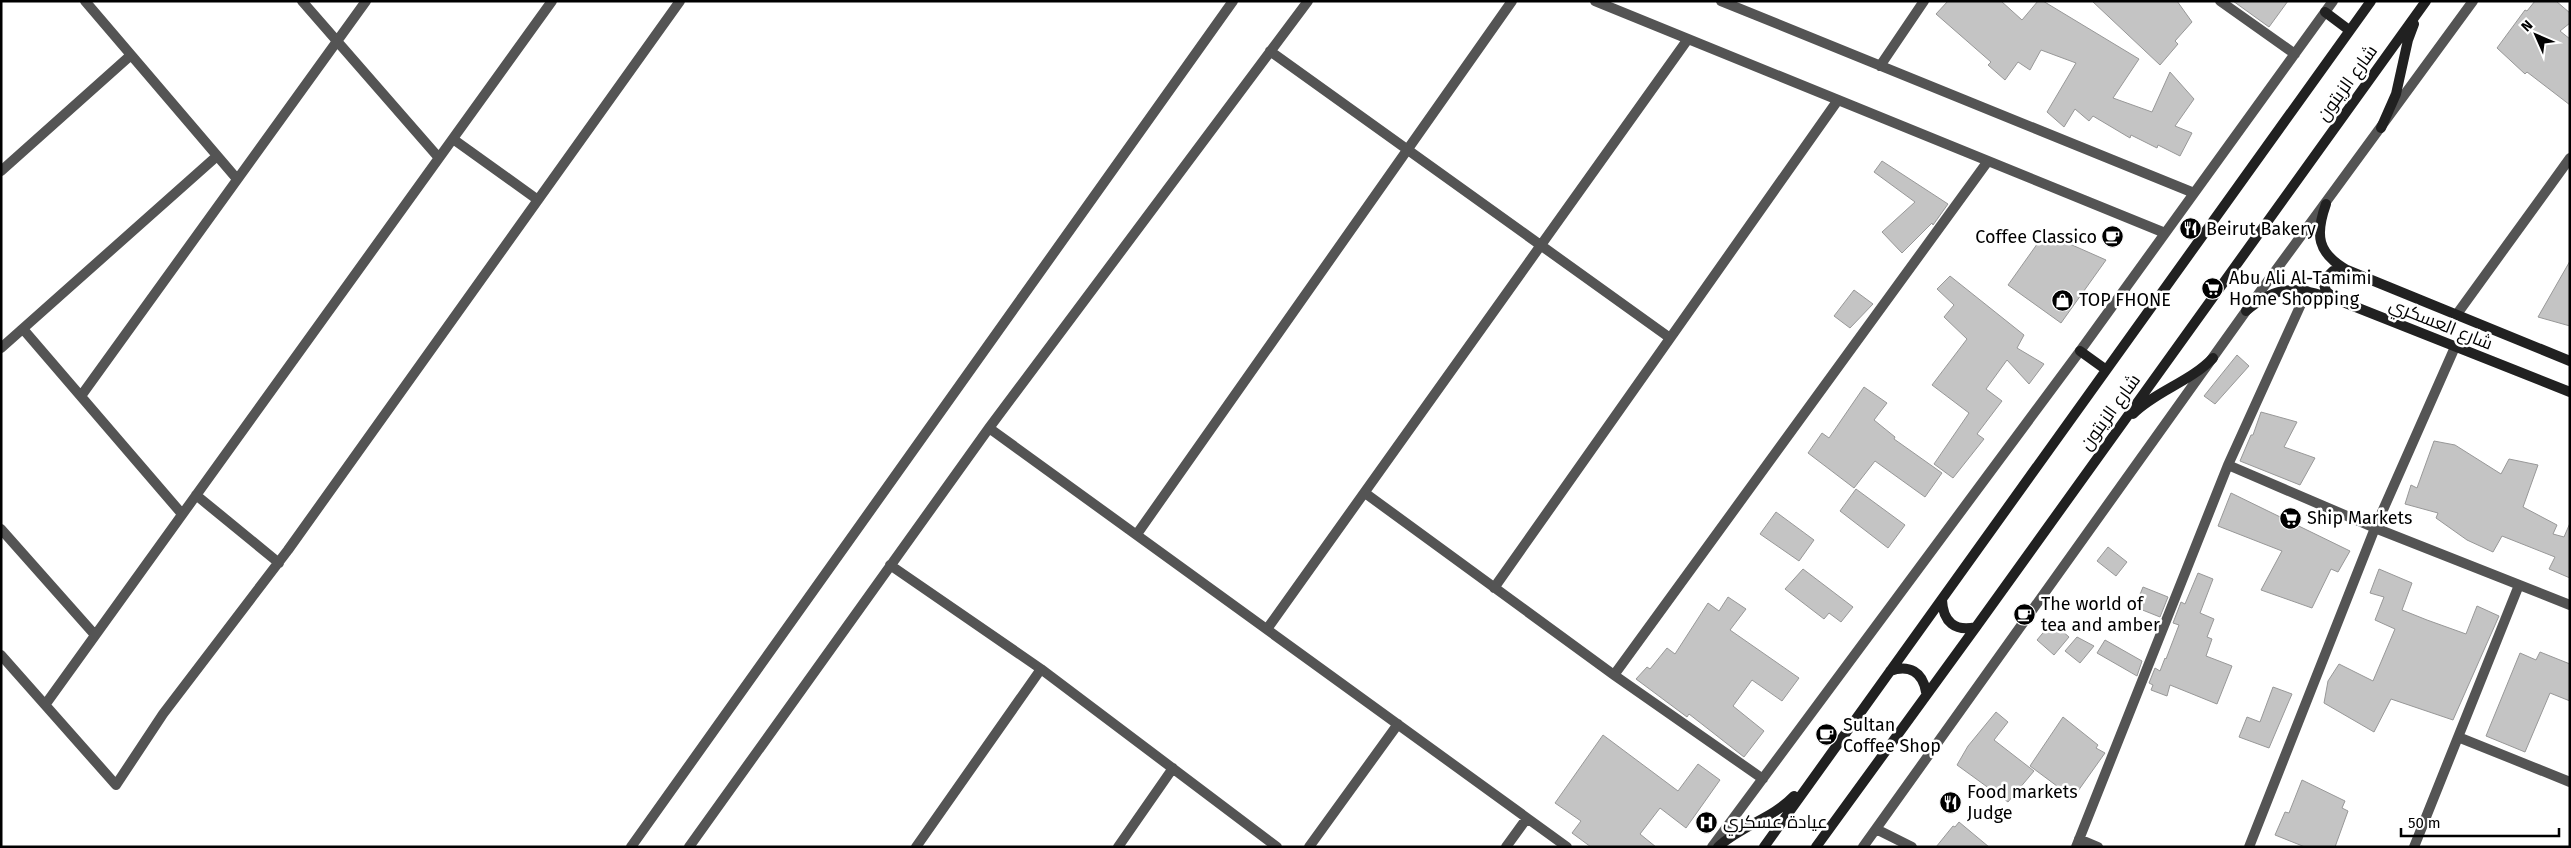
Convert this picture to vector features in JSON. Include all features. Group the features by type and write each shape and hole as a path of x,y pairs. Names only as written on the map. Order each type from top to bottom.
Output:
{"main road":[{"name":"شارع الزيتون","path":"1816,774 2371,1"},
{"path":"2381,128 2396,94 2408,40 2424,3"},
{"name":"شارع الزيتون","path":"1818,845 1926,692 1976,627 2424,3"},
{"path":"2325,12 2349,30"},
{"name":"شارع العسكري","path":"2326,204 2320,219 2319,237 2324,250 2333,262 2355,273 2570,361"},
{"path":"2338,300 2330,295 2323,286 2327,274 2333,270 2355,273"},
{"name":"شارع العسكري","path":"2246,311 2271,293 2283,289 2308,291 2338,300 2570,392"},
{"path":"2080,351 2105,369"},
{"path":"2118,429 2155,396 2203,369 2213,358"},
{"path":"1942,600 1942,611 1947,620 1955,627 1966,630 1976,627"},
{"path":"1890,671 1900,668 1910,669 1919,674 1925,683 1926,692"},
{"path":"1718,847 1726,840 1785,805 1816,774"},
{"path":"1764,847 1816,774"}],"street":[{"path":"85,1 237,180"},
{"path":"302,1 439,158"},
{"path":"81,396 366,1"},
{"path":"45,705 552,1"},
{"path":"1,655 116,785 163,714 278,563 680,1"},
{"path":"631,847 1233,1"},
{"path":"689,847 989,428 1308,1"},
{"path":"1137,534 1512,1"},
{"path":"1595,1 2165,233"},
{"path":"1880,66 1924,1"},
{"path":"2220,1 2295,54"},
{"path":"1712,847 2080,351 2333,1"},
{"path":"1863,847 2246,311 2473,1"},
{"path":"1723,2 2194,193"},
{"path":"1267,629 1688,39"},
{"path":"1270,51 1670,338"},
{"path":"1,171 131,55"},
{"path":"1494,588 1838,100"},
{"path":"452,139 538,200"},
{"path":"1,348 217,156"},
{"path":"2457,314 2570,158"},
{"path":"1614,675 1988,161"},
{"path":"2098,847 2078,843 2228,465 2308,291"},
{"path":"22,328 182,514"},
{"path":"2250,847 2375,528 2455,347"},
{"path":"989,428 1567,847"},
{"path":"2228,465 2375,528 2570,605"},
{"path":"1365,493 1614,675 1762,780"},
{"path":"196,495 278,563"},
{"path":"1,529 95,636"},
{"path":"890,565 1041,669 1277,847"},
{"path":"2414,847 2519,584"},
{"path":"916,847 1041,669"},
{"path":"1309,847 1398,724"},
{"path":"2458,737 2570,782"},
{"path":"1118,847 1174,768"},
{"path":"1506,847 1527,818"},
{"path":"1876,829 1912,847"}],"building":[{"path":"1948,1 2001,1 2022,20 2038,1 2043,1 2139,59 2113,98 2152,112 2170,72 2194,99 2175,126 2192,133 2180,156 2158,145 2157,148 2131,135 2130,138 2093,116 2089,121 2075,109 2064,127 2047,112 2076,63 2041,50 2030,70 2018,62 2005,80 1988,65 1991,62 1936,14"},
{"path":"2092,1 2177,1 2192,22 2175,41 2178,44 2160,65"},
{"path":"2233,1 2288,1 2269,27"},
{"path":"2535,1 2556,1 2570,13 2570,23 2560,31 2570,39 2570,105 2527,72 2525,74 2497,48 2525,10 2527,11"},
{"path":"1882,161 1948,204 1933,225 1932,223 1902,253 1882,232 1915,202 1874,172"},
{"path":"2045,233 2106,260 2061,323 2008,285"},
{"path":"2570,261 2570,326 2538,317"},
{"path":"1950,276 2024,335 2017,348 2044,364 2029,384 2007,360 1986,389 2002,401 1977,434 1984,439 1953,478 1934,464 1969,413 1932,385 1967,339 1944,317 1954,305 1937,289"},
{"path":"1854,290 1873,304 1850,328 1834,316"},
{"path":"2237,355 2249,366 2215,404 2204,396"},
{"path":"1864,387 1887,403 1874,420 1895,437 1894,439 1942,473 1925,497 1875,461 1854,488 1808,453 1822,433 1829,438"},
{"path":"2261,412 2297,422 2284,447 2315,458 2300,485 2240,461 2251,435 2253,435"},
{"path":"2434,441 2455,445 2501,474 2509,459 2538,465 2523,507 2557,525 2553,534 2564,537 2570,523 2570,578 2549,569 2555,557 2502,536 2493,552 2467,540 2436,518 2438,513 2405,504 2411,485 2417,488"},
{"path":"1856,489 1905,525 1888,548 1840,511"},
{"path":"2231,493 2350,551 2338,572 2331,569 2312,608 2261,590 2282,551 2218,526"},
{"path":"1776,512 1814,540 1799,561 1760,534"},
{"path":"2108,547 2127,562 2116,576 2097,561"},
{"path":"1803,569 1853,607 1841,622 1829,613 1824,619 1785,589"},
{"path":"2379,569 2412,583 2402,610 2427,620 2466,634 2477,606 2499,616 2453,720 2391,699 2374,732 2324,703 2328,681 2339,664 2373,681 2395,629 2375,620 2384,597 2370,593"},
{"path":"2198,573 2213,579 2200,613 2214,619 2207,637 2212,639 2206,656 2232,666 2217,704 2170,685 2167,696 2151,690 2153,685 2149,683 2155,668 2160,671 2166,659 2179,625 2173,623 2181,602 2185,604"},
{"path":"2143,587 2168,597 2160,617 2135,607"},
{"path":"1728,597 1746,609 1730,630 1799,678 1782,701 1752,680 1733,706 1764,731 1744,757 1689,714 1687,717 1636,679 1647,667 1650,669 1667,648 1675,654 1708,603 1719,611"},
{"path":"2052,622 2069,637 2054,655 2037,640"},
{"path":"2077,637 2094,646 2080,663 2065,651"},
{"path":"2105,640 2142,661 2137,676 2097,653"},
{"path":"2540,652 2570,664 2570,701 2550,693 2525,752 2486,736 2520,653 2536,660"},
{"path":"2273,687 2292,694 2269,748 2239,737 2247,717 2260,722"},
{"path":"1996,712 2008,722 1994,740 2034,771 2008,802 1957,765 1968,746"},
{"path":"2063,717 2098,745 2096,748 2105,753 2073,798 2030,766"},
{"path":"1603,735 1678,791 1698,764 1720,780 1686,828 1660,808 1640,834 1656,847 1591,847 1572,833 1581,821 1555,803"},
{"path":"2302,780 2345,801 2342,808 2348,811 2335,847 2305,847 2275,835 2285,812 2289,813"},
{"path":"1959,822 1989,847 1936,847 1953,826 1955,827"}],"place":[{"name":"Beirut Bakery","path":"2190,229"},
{"name":"Coffee Classico","path":"2113,237"},
{"name":"Abu Ali Al-Tamimi Home Shopping","path":"2213,288"},
{"name":"TOP FHONE","path":"2063,300"},
{"name":"Ship Markets","path":"2291,518"},
{"name":"The world of tea and amber","path":"2025,614"},
{"name":"Sultan Coffee Shop","path":"1827,735"},
{"name":"Food markets Judge","path":"1951,802"},
{"name":"عيادة عسكري","path":"1707,822"}]}
